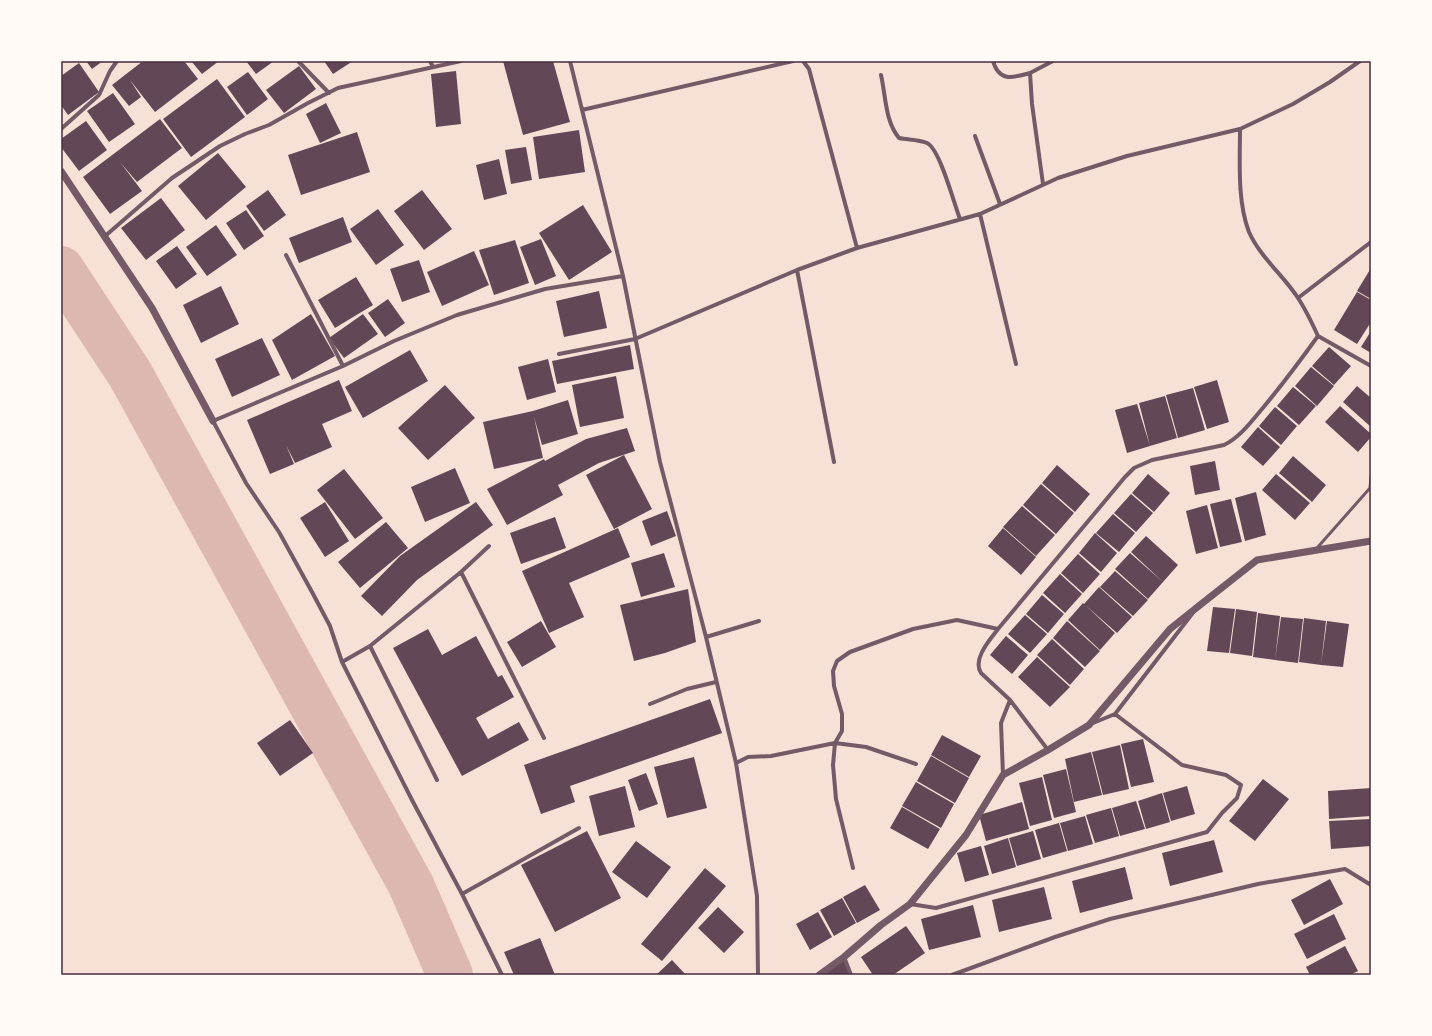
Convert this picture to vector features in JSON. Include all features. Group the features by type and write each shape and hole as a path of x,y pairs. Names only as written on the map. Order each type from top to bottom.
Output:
{"street":[{"path":"61,129 99,95 110,71 117,61"},
{"path":"298,61 329,93"},
{"path":"430,61 433,67"},
{"path":"104,237 172,178 195,161 220,146 269,125 329,93 350,85 461,61"},
{"path":"570,61 623,276 660,462 706,637 736,763 757,896 758,975"},
{"path":"582,110 793,61"},
{"path":"803,61 809,69 857,248"},
{"path":"993,61 999,74 1004,77 1030,73 1053,61"},
{"path":"560,354 635,339 797,270 857,248 980,214 1058,178 1127,156 1240,129 1293,104 1330,82 1360,61"},
{"path":"1030,73 1032,104 1043,184"},
{"path":"881,75 888,117 893,130 899,138 920,140 929,144 936,153 960,219"},
{"path":"1240,129 1241,189 1246,220 1250,233 1259,249 1298,298 1318,336 1371,366"},
{"path":"975,136 1000,204"},
{"path":"61,171 152,308 246,483 279,532 312,592 330,626 342,662 412,800 462,894 502,975"},
{"path":"980,214 1016,364"},
{"path":"1298,298 1371,242"},
{"path":"286,255 343,366"},
{"path":"797,270 834,462"},
{"path":"213,421 343,366 394,341 458,315 545,289 623,276"},
{"path":"1048,750 1010,700 978,670 981,654 998,629 1134,468 1152,460 1224,445 1230,442 1249,424 1283,383 1318,336"},
{"path":"1089,725 1170,629 1257,560 1371,541"},
{"path":"342,662 370,646 461,572 489,546"},
{"path":"461,572 544,738"},
{"path":"819,975 844,957 881,925 910,904 966,835 1003,775 1089,725 1115,714 1200,604"},
{"path":"853,868 836,799 833,765 835,743 842,731 842,714 834,686 833,671 837,661 850,652 913,629 957,620 998,629"},
{"path":"706,637 759,621"},
{"path":"370,646 437,780"},
{"path":"650,704 687,689 716,682"},
{"path":"1003,775 1001,723 1010,700"},
{"path":"910,904 936,908 1208,832 1222,813 1237,798 1241,784 1226,775 1182,765 1115,714"},
{"path":"736,763 748,758 771,756 835,743 866,747 916,764"},
{"path":"462,894 579,828"},
{"path":"952,975 1055,937 1110,919 1258,884 1345,869 1371,885"},
{"path":"844,957 852,975"}],"lane":[{"path":"1315,550 1370,488 1371,477"}],"building":[{"path":"86,61 103,61 92,69"},
{"path":"143,61 184,61 198,79 155,112 130,80 141,97 129,106 112,85"},
{"path":"191,61 219,61 202,74"},
{"path":"246,61 274,61 256,74"},
{"path":"324,61 353,61 333,74"},
{"path":"503,61 553,61 570,122 523,135"},
{"path":"79,63 99,92 68,115 61,105 61,76"},
{"path":"299,66 316,89 284,113 266,90"},
{"path":"456,71 461,124 436,127 431,74"},
{"path":"248,72 268,99 247,115 227,87"},
{"path":"217,79 245,117 191,157 163,119"},
{"path":"113,93 135,124 109,142 87,111"},
{"path":"326,103 341,133 320,143 306,114"},
{"path":"160,119 182,148 137,182 120,162 142,191 110,214 83,177"},
{"path":"86,121 107,150 79,171 61,147 61,139"},
{"path":"579,130 585,172 539,179 533,137"},
{"path":"357,132 370,172 301,195 288,155"},
{"path":"526,147 532,180 511,184 505,150"},
{"path":"218,153 246,187 206,220 178,186"},
{"path":"499,159 507,194 484,200 476,165"},
{"path":"268,190 286,215 264,231 246,206"},
{"path":"422,190 452,229 424,250 394,211"},
{"path":"161,198 185,230 146,260 121,228"},
{"path":"583,205 612,252 569,280 539,233"},
{"path":"378,209 404,245 376,265 350,229"},
{"path":"246,210 264,236 244,250 226,223"},
{"path":"343,217 352,242 299,263 289,238"},
{"path":"216,225 237,255 207,276 186,247"},
{"path":"541,239 556,276 535,285 520,247"},
{"path":"515,240 529,283 494,295 479,250"},
{"path":"177,246 197,274 176,289 156,261"},
{"path":"474,251 489,285 442,306 427,272"},
{"path":"419,260 430,292 402,302 390,269"},
{"path":"1371,268 1371,299 1357,291"},
{"path":"356,277 373,305 335,328 318,300"},
{"path":"221,286 239,324 201,343 183,305"},
{"path":"599,291 607,328 564,337 556,301"},
{"path":"1357,292 1371,300 1371,322 1357,344 1334,330"},
{"path":"388,299 405,323 385,337 368,313"},
{"path":"311,314 335,356 292,380 272,340"},
{"path":"363,314 378,334 344,358 329,338"},
{"path":"1371,331 1371,353 1361,347"},
{"path":"262,338 280,375 232,397 215,359"},
{"path":"630,345 634,369 557,384 552,361"},
{"path":"1329,347 1351,366 1334,385 1312,366"},
{"path":"410,350 428,381 363,418 345,387"},
{"path":"548,359 556,392 527,400 518,367"},
{"path":"1311,367 1334,386 1317,406 1295,386"},
{"path":"616,376 624,418 580,427 572,385"},
{"path":"339,380 352,411 322,424 332,447 295,463 286,445 294,464 270,474 247,420"},
{"path":"1217,380 1229,422 1207,429 1194,387"},
{"path":"445,385 475,418 428,460 398,428"},
{"path":"1357,386 1371,398 1371,427 1343,402"},
{"path":"1293,387 1316,406 1299,425 1277,406"},
{"path":"1193,388 1205,430 1178,438 1166,395"},
{"path":"1165,396 1177,438 1150,446 1139,403"},
{"path":"568,400 578,434 542,445 534,417 543,458 494,469 483,422 533,411"},
{"path":"1137,404 1150,446 1127,453 1115,410"},
{"path":"1340,406 1371,434 1371,437 1358,452 1325,422"},
{"path":"1275,407 1297,426 1281,445 1259,426"},
{"path":"1258,427 1280,447 1263,466 1241,447"},
{"path":"627,428 635,451 599,463 558,485 563,495 507,525 487,489 586,439"},
{"path":"624,455 652,509 614,529 586,475"},
{"path":"1293,456 1326,485 1312,502 1279,473"},
{"path":"1215,461 1220,490 1195,495 1190,466"},
{"path":"1057,465 1090,494 1075,512 1042,483"},
{"path":"455,468 470,503 425,522 411,487"},
{"path":"344,469 383,518 355,539 317,490"},
{"path":"1148,474 1170,493 1154,512 1132,493"},
{"path":"1276,474 1310,503 1295,520 1262,490"},
{"path":"1041,484 1074,513 1056,534 1023,505"},
{"path":"1256,492 1266,535 1245,541 1235,498"},
{"path":"1131,494 1153,513 1136,532 1114,513"},
{"path":"1231,499 1242,542 1220,547 1210,504"},
{"path":"325,502 349,541 325,557 300,518"},
{"path":"476,502 493,525 417,580 382,616 361,596 400,556"},
{"path":"1207,505 1218,548 1196,554 1186,511"},
{"path":"1022,506 1055,535 1036,556 1003,527"},
{"path":"667,511 676,536 651,546 642,521"},
{"path":"1113,514 1135,533 1119,552 1096,533"},
{"path":"555,517 566,548 521,564 510,533"},
{"path":"386,522 408,548 360,588 338,562"},
{"path":"618,528 630,557 569,583 584,617 549,633 522,571"},
{"path":"1003,528 1036,557 1021,575 988,546"},
{"path":"1095,533 1117,553 1101,572 1079,553"},
{"path":"1146,536 1178,565 1163,582 1131,552"},
{"path":"664,553 675,587 641,597 631,563"},
{"path":"1130,553 1163,582 1148,599 1115,569"},
{"path":"1078,554 1100,574 1083,593 1061,573"},
{"path":"1115,571 1148,600 1133,616 1100,587"},
{"path":"1060,574 1082,594 1065,613 1043,593"},
{"path":"1099,587 1132,617 1117,633 1084,604"},
{"path":"688,589 696,642 665,653 634,661 620,605"},
{"path":"1042,595 1064,614 1048,633 1026,614"},
{"path":"1083,603 1115,633 1100,650 1068,620"},
{"path":"1213,607 1235,609 1229,653 1207,651"},
{"path":"1236,609 1257,612 1252,656 1230,653"},
{"path":"1258,613 1280,616 1275,660 1253,657"},
{"path":"1025,615 1047,634 1030,653 1008,634"},
{"path":"1281,617 1303,619 1298,663 1275,660"},
{"path":"1304,618 1326,621 1321,665 1299,662"},
{"path":"541,621 556,647 522,667 507,642"},
{"path":"1067,621 1100,651 1085,667 1053,638"},
{"path":"1327,621 1349,624 1343,667 1321,665"},
{"path":"428,629 442,655 476,636 498,677 502,675 514,697 476,718 488,739 519,722 529,740 462,776 393,648"},
{"path":"1006,636 1028,655 1012,674 990,655"},
{"path":"1052,639 1084,669 1070,685 1037,655"},
{"path":"1037,657 1070,687 1050,707 1018,677"},
{"path":"710,699 722,733 570,786 575,802 541,814 524,765"},
{"path":"290,720 313,753 280,776 257,743"},
{"path":"942,735 981,756 969,777 931,755"},
{"path":"1143,739 1154,782 1131,787 1121,744"},
{"path":"1120,745 1129,789 1103,795 1092,752"},
{"path":"1091,752 1102,795 1074,802 1065,759"},
{"path":"931,756 969,778 955,803 917,781"},
{"path":"694,757 707,808 667,818 654,767"},
{"path":"1066,769 1076,812 1054,818 1043,775"},
{"path":"646,773 658,804 639,811 628,780"},
{"path":"1042,777 1052,820 1030,826 1019,783"},
{"path":"1263,779 1289,799 1255,841 1229,821"},
{"path":"916,782 954,804 941,828 902,806"},
{"path":"625,786 635,827 599,836 589,796"},
{"path":"1187,786 1195,814 1171,821 1163,793"},
{"path":"1371,788 1371,816 1329,819 1328,791"},
{"path":"1162,793 1170,822 1146,829 1138,801"},
{"path":"1136,801 1145,829 1120,836 1112,808"},
{"path":"1022,802 1029,829 986,841 979,815"},
{"path":"902,807 940,829 928,849 890,828"},
{"path":"1111,808 1119,836 1095,843 1086,815"},
{"path":"1085,816 1093,844 1068,851 1060,823"},
{"path":"1371,819 1371,846 1331,849 1329,821"},
{"path":"1059,823 1067,851 1043,858 1035,830"},
{"path":"587,831 621,898 555,932 521,865"},
{"path":"1033,831 1041,859 1017,866 1009,838"},
{"path":"1008,838 1016,867 992,874 984,846"},
{"path":"1214,840 1223,872 1170,886 1162,853"},
{"path":"636,841 671,867 647,898 612,872"},
{"path":"981,846 989,875 965,882 957,853"},
{"path":"1125,867 1133,899 1080,913 1072,881"},
{"path":"705,868 726,886 662,961 641,944"},
{"path":"1330,879 1343,904 1304,925 1291,900"},
{"path":"865,885 880,910 857,923 843,897"},
{"path":"1044,887 1052,919 999,932 992,900"},
{"path":"842,898 856,923 834,936 820,910"},
{"path":"973,905 981,937 929,950 921,919"},
{"path":"718,907 744,932 724,953 698,928"},
{"path":"818,912 832,937 810,950 796,924"},
{"path":"1334,914 1346,939 1307,959 1294,934"},
{"path":"906,926 925,953 893,975 873,975 861,957"},
{"path":"540,938 555,975 514,975 504,952"},
{"path":"1345,946 1358,971 1350,975 1310,975 1306,967"},
{"path":"844,957 851,975 819,975"},
{"path":"672,960 686,975 656,975"}],"waterway":[{"path":"61,269 130,374 411,885 450,975"}]}
